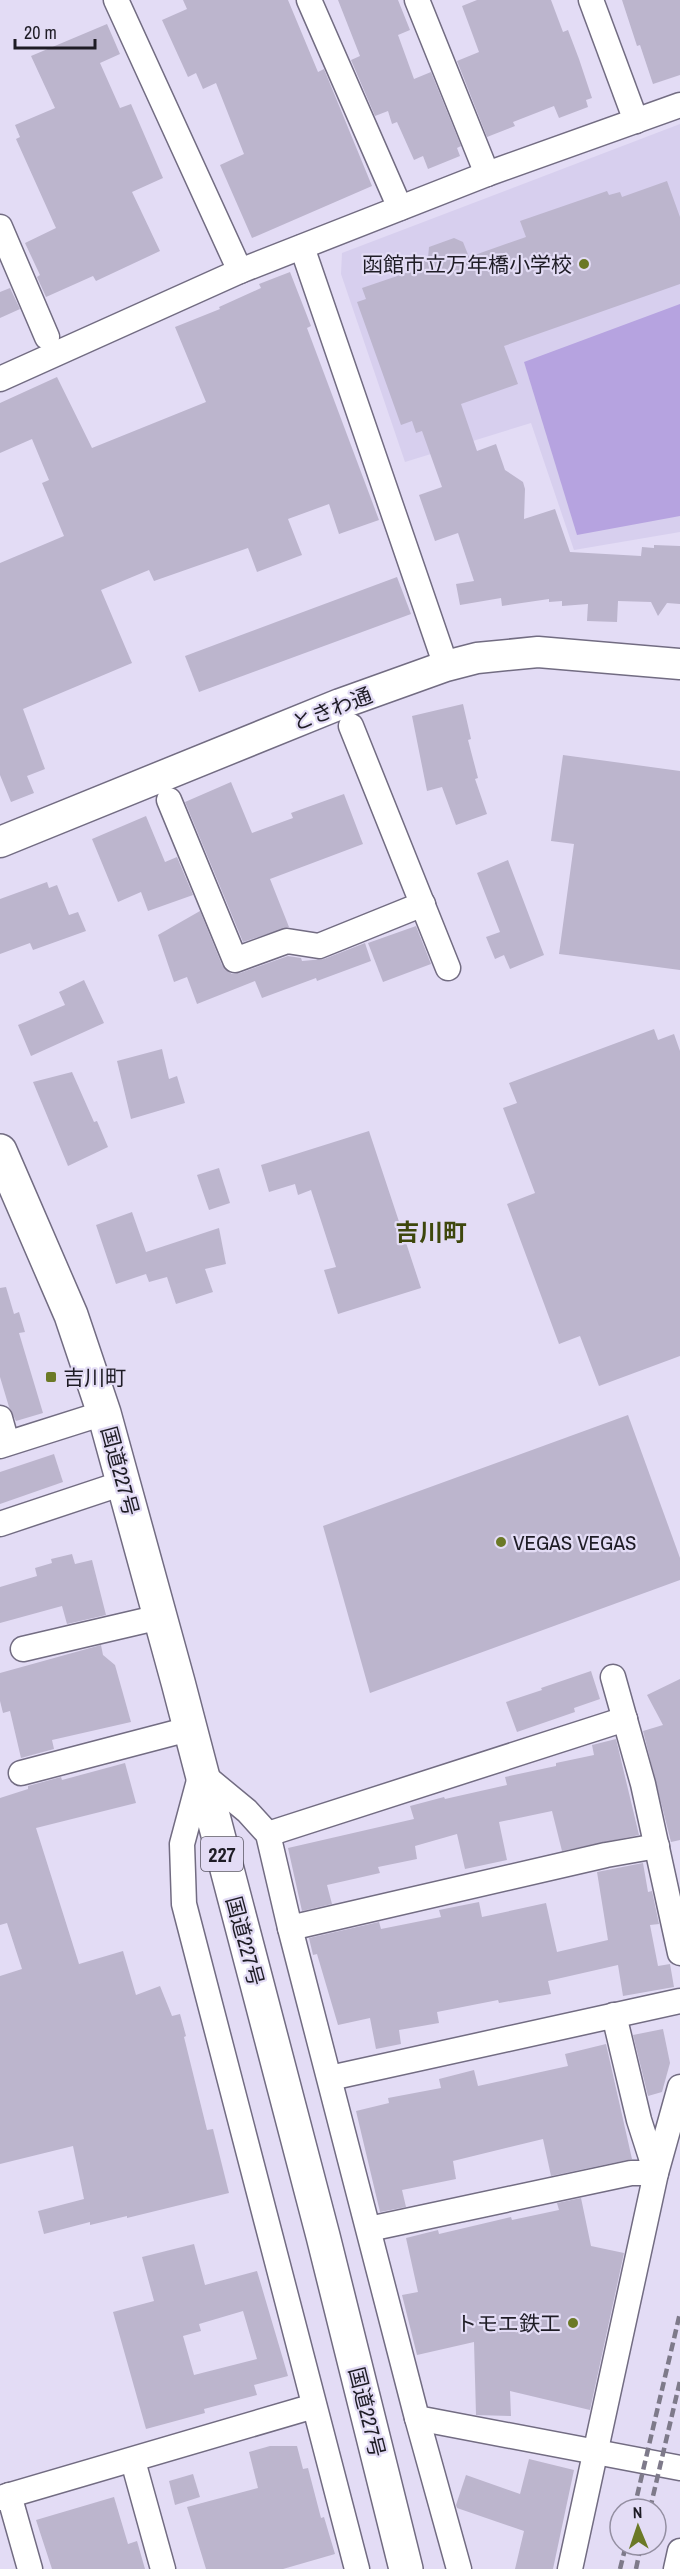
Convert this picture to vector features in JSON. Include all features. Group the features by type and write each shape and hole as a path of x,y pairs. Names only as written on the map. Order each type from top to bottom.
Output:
{"highway":[{"name":"国道227号","path":"0,1151 71,1315 104,1413 323,2236 406,2569"}],"street":[{"path":"116,0 240,271"},
{"path":"309,0 400,208"},
{"path":"417,0 487,174"},
{"path":"591,0 636,121"},
{"path":"0,379 240,271 487,174 680,105"},
{"path":"0,227 47,337"},
{"path":"302,247 446,666"},
{"name":"ときわ通","path":"0,842 340,705 446,666 477,658 538,652 680,664"},
{"path":"351,726 448,968"},
{"path":"169,800 236,960 287,941 319,946 423,904"},
{"path":"0,1418 4,1445 104,1413"},
{"path":"0,1524 123,1483"},
{"path":"23,1649 160,1617"},
{"path":"613,1677 657,1846 680,1953"},
{"path":"268,1834 625,1719"},
{"path":"21,1773 189,1730"},
{"path":"357,2569 184,1904 182,1844 201,1773 247,1811 268,1834 290,1928 417,2418 459,2569"},
{"path":"290,1928 606,1855 657,1846"},
{"path":"330,2078 680,2001"},
{"path":"614,2015 639,2120 656,2173"},
{"path":"570,2569 656,2173 680,2087"},
{"path":"369,2229 631,2173 656,2173"},
{"path":"30,2569 4,2497 314,2406"},
{"path":"417,2418 680,2468"},
{"path":"133,2461 163,2569"},
{"path":"676,2569 680,2551"}],"shaded area":[{"path":"680,124 680,532 574,550 531,423 405,462 341,274 342,253"},
{"path":"680,304 680,516 577,535 524,362"}],"building":[{"path":"183,0 288,0 318,72 324,69 372,186 252,238 220,165 244,154 216,83 203,89 196,73 188,77 162,20 187,9"},
{"path":"338,0 398,0 410,30 398,35 414,79 431,72 461,146 457,148 460,156 428,169 423,156 414,160 397,122 392,124 388,111 375,116 351,60 360,56"},
{"path":"477,0 551,0 563,32 568,30 579,59 592,98 586,100 588,107 559,118 554,106 513,122 515,126 487,137 457,61 479,52 462,6"},
{"path":"622,0 680,0 680,75 653,84 640,45 637,46"},
{"path":"107,24 120,54 100,63 120,108 131,104 163,178 132,192 160,251 96,281 93,276 46,297 37,277 40,275 25,243 56,228 16,139 20,137 15,125 55,108 31,56"},
{"name":"函館市立万年橋小学校","path":"667,181 680,217 680,284 504,346 518,384 461,404 477,451 496,444 505,470 523,482 525,489 524,519 555,509 570,552 641,556 642,547 680,546 680,604 667,603 658,616 651,602 618,601 617,622 587,621 588,604 562,606 562,601 549,602 549,599 502,606 501,598 460,605 456,584 474,581 458,533 435,541 419,495 442,487 422,431 416,433 412,421 401,425 357,302 366,299 362,288 406,273 404,266 428,258 429,247 454,238 463,242 469,257 526,237 520,221 607,191 609,195 620,192 622,197"},
{"path":"290,272 311,326 307,328 379,520 339,534 329,504 288,519 302,555 257,572 248,548 154,581 149,570 101,590 132,663 23,709 45,769 27,776 34,793 11,802 0,775 0,563 64,536 42,483 49,480 32,439 0,453 0,403 57,377 92,448 206,402 175,327 220,309 219,307 261,288 259,284"},
{"path":"10,288 20,309 0,318 0,292"},
{"path":"397,577 411,614 199,692 185,656"},
{"path":"463,704 471,739 468,740 478,778 475,779 487,814 456,825 442,787 427,791 412,716"},
{"path":"563,755 680,771 680,970 559,954 574,844 551,841"},
{"path":"231,782 252,833 293,818 291,813 344,794 363,844 270,879 289,927 243,942 185,802"},
{"path":"146,816 165,862 177,857 193,895 148,911 141,892 118,902 92,839"},
{"path":"508,860 544,955 510,969 504,955 495,959 486,937 500,932 477,873"},
{"path":"47,882 49,888 57,885 69,915 78,912 86,931 33,950 30,943 0,954 0,899"},
{"path":"200,911 222,965 232,974 288,956 301,958 302,961 324,959 365,943 371,961 262,998 255,981 197,1004 187,977 174,982 158,935"},
{"path":"416,926 431,964 383,982 368,943"},
{"path":"84,980 104,1023 31,1056 18,1025 65,1005 59,992"},
{"path":"654,1029 658,1040 674,1034 680,1051 680,1356 599,1386 580,1336 559,1344 507,1204 535,1193 503,1108 517,1103 509,1083"},
{"path":"162,1049 169,1079 177,1076 185,1103 131,1119 117,1061"},
{"path":"72,1072 94,1122 97,1121 108,1147 68,1166 33,1082"},
{"path":"369,1131 421,1288 338,1314 324,1270 336,1267 311,1190 298,1195 295,1184 269,1192 261,1165"},
{"path":"219,1168 230,1203 209,1210 197,1175"},
{"path":"132,1212 146,1252 219,1228 226,1264 205,1269 213,1292 176,1304 167,1277 149,1282 146,1274 116,1284 96,1225"},
{"path":"6,1287 14,1314 19,1312 25,1332 19,1333 43,1413 16,1421 0,1377 0,1288"},
{"name":"VEGAS VEGAS","path":"628,1415 680,1558 680,1580 370,1693 323,1526"},
{"path":"54,1454 63,1482 0,1504 0,1472"},
{"path":"72,1554 75,1564 92,1560 106,1615 67,1624 62,1606 0,1623 0,1587 37,1576 35,1568 52,1563 51,1559"},
{"path":"101,1645 103,1655 115,1665 131,1722 52,1740 54,1749 21,1758 10,1711 3,1713 0,1701 0,1673"},
{"path":"591,1671 600,1699 574,1708 575,1712 517,1732 506,1702"},
{"path":"680,1679 680,1840 671,1842 643,1731 663,1725 647,1695"},
{"path":"616,1739 639,1835 562,1851 552,1811 499,1822 507,1860 465,1869 457,1834 415,1846 417,1859 378,1867 380,1873 327,1885 332,1904 302,1911 288,1848 414,1819 410,1806 507,1785 505,1777 594,1755 592,1745"},
{"path":"125,1763 136,1803 36,1828 79,1964 123,1951 136,1995 160,1986 172,2016 180,2014 207,2130 213,2129 229,2193 127,2218 127,2216 90,2225 90,2222 44,2234 38,2211 84,2199 73,2146 0,2164 0,1976 22,1969 7,1923 0,1925 0,1798 28,1789 28,1786 61,1777 62,1780"},
{"path":"643,1863 648,1892 652,1891 659,1924 650,1925 658,1966 670,1964 674,1987 623,1996 618,1965 548,1981 551,1994 499,2003 498,2000 437,2012 439,2023 399,2030 401,2044 376,2049 370,2018 338,2025 317,1954 313,1955 309,1938 379,1922 381,1929 441,1917 439,1910 479,1902 482,1917 546,1903 557,1952 608,1940 597,1872"},
{"path":"663,2029 670,2063 662,2092 648,2096 633,2035"},
{"path":"606,2044 632,2159 551,2176 543,2139 453,2161 456,2179 402,2190 406,2207 380,2212 356,2111 389,2103 388,2098 441,2088 439,2079 474,2070 478,2086 568,2066 565,2054"},
{"path":"581,2198 591,2246 624,2253 590,2410 510,2391 511,2416 476,2415 474,2342 417,2355 402,2295 418,2292 406,2238 438,2230 439,2234 511,2217 512,2220 559,2210 557,2203"},
{"path":"194,2244 205,2285 257,2271 288,2376 254,2385 257,2395 204,2409 205,2413 146,2429 113,2312 154,2301 142,2257","holes":["243,2311 257,2359 194,2375 183,2336 201,2331 199,2324"]},
{"path":"270,2446 297,2446 303,2469 308,2468 321,2518 324,2517 335,2554 283,2569 206,2569 187,2507 258,2488 249,2452"},
{"path":"529,2459 574,2470 553,2569 515,2569 524,2531 457,2508 456,2505 466,2475 520,2494"},
{"path":"193,2474 200,2497 175,2505 169,2481"},
{"path":"114,2497 128,2544 137,2541 145,2569 52,2569 36,2520"}],"railway":[{"path":"637,2497 680,2313"},
{"path":"653,2497 680,2381"},
{"path":"620,2569 623,2557"},
{"path":"636,2569 638,2557"}],"place":[{"name":"函館市立万年橋小学校","path":"584,264"},
{"name":"吉川町","path":"51,1377"},
{"name":"VEGAS VEGAS","path":"501,1542"},
{"name":"トモエ鉄工","path":"573,2323"}],"district":[{"name":"吉川町","path":"431,1232"}]}
